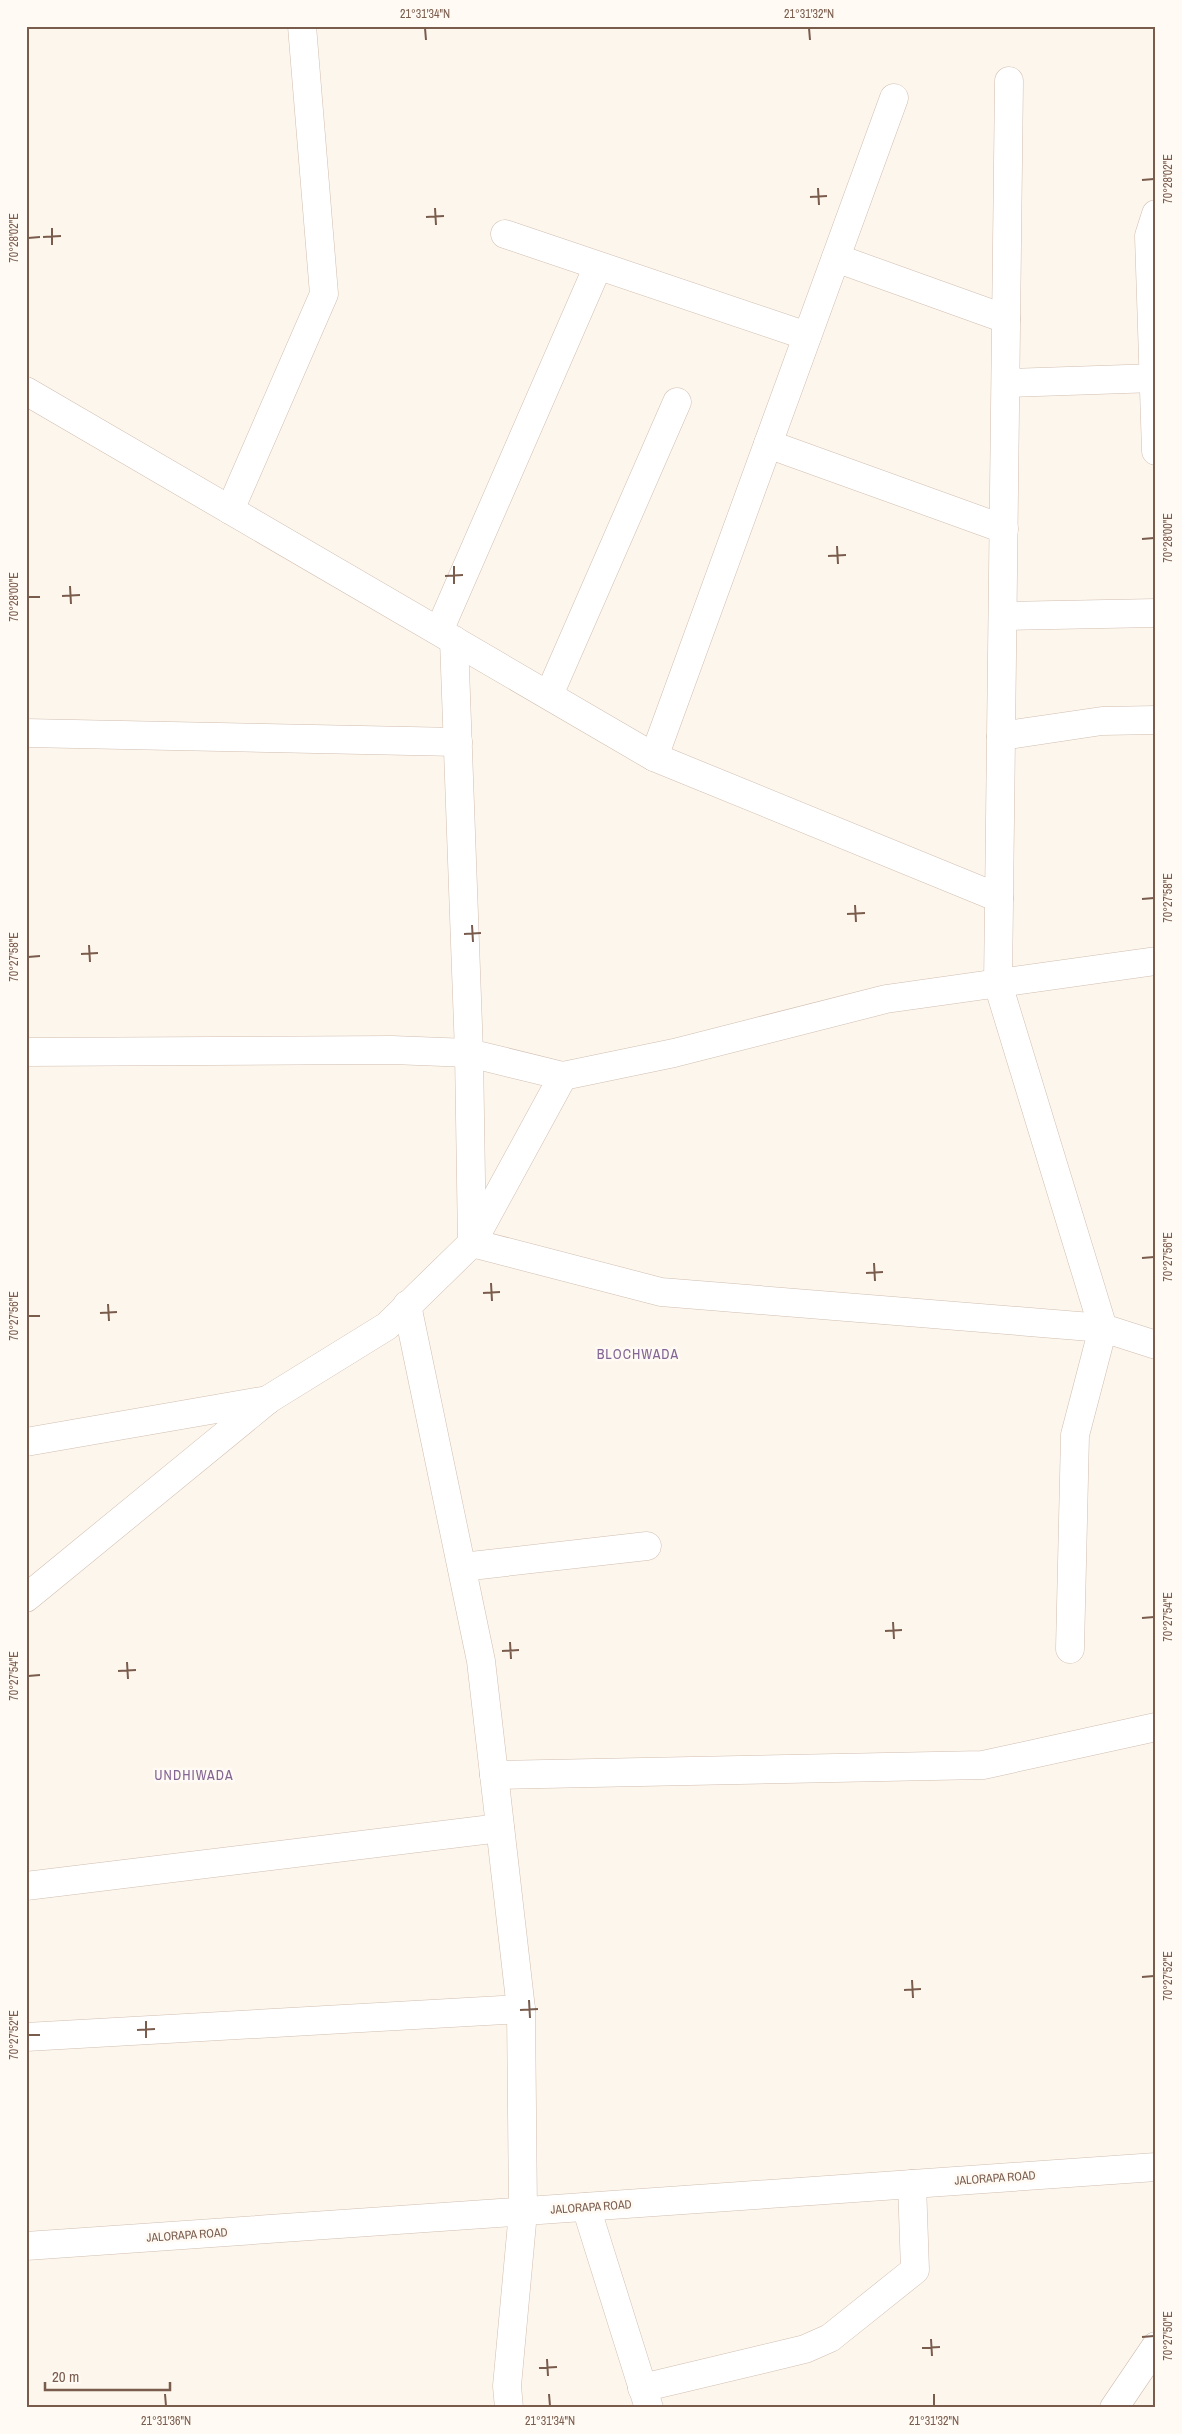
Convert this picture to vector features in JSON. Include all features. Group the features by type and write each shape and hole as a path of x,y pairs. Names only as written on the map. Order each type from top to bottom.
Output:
{"street":[{"path":"230,510 324,294 302,26"},
{"path":"1009,81 998,984 1103,1328 1075,1435 1070,1648"},
{"path":"654,757 894,98"},
{"path":"1156,214 1149,236 1156,451"},
{"path":"505,234 807,336"},
{"path":"836,258 1006,319"},
{"path":"472,1243 469,1053 458,742 446,636 598,266"},
{"path":"1006,383 1154,378"},
{"path":"26,390 654,757 999,898"},
{"path":"549,696 677,402"},
{"path":"768,444 1004,529"},
{"path":"1002,616 1156,613"},
{"path":"1001,736 1102,722 1156,720"},
{"path":"26,733 458,742"},
{"path":"26,1052 392,1050 469,1053 563,1076 674,1053 886,999 1156,961"},
{"path":"26,1598 269,1399 387,1326 472,1243 563,1076"},
{"path":"472,1243 661,1292 1103,1328 1156,1345"},
{"path":"407,1305 481,1661 521,2009 522,2212 507,2386 509,2408"},
{"path":"26,1442 269,1399"},
{"path":"462,1567 647,1546"},
{"path":"494,1775 982,1765 1156,1727"},
{"path":"26,1886 500,1828"},
{"path":"26,2037 521,2009"},
{"name":"JALORAPA ROAD","path":"26,2246 1156,2167"},
{"path":"586,2207 646,2398 805,2349 830,2338 915,2270 912,2184"},
{"path":"1114,2408 1156,2346"}],"district":[{"name":"BLOCHWADA","path":"638,1354"},
{"name":"UNDHIWADA","path":"194,1775"}]}
